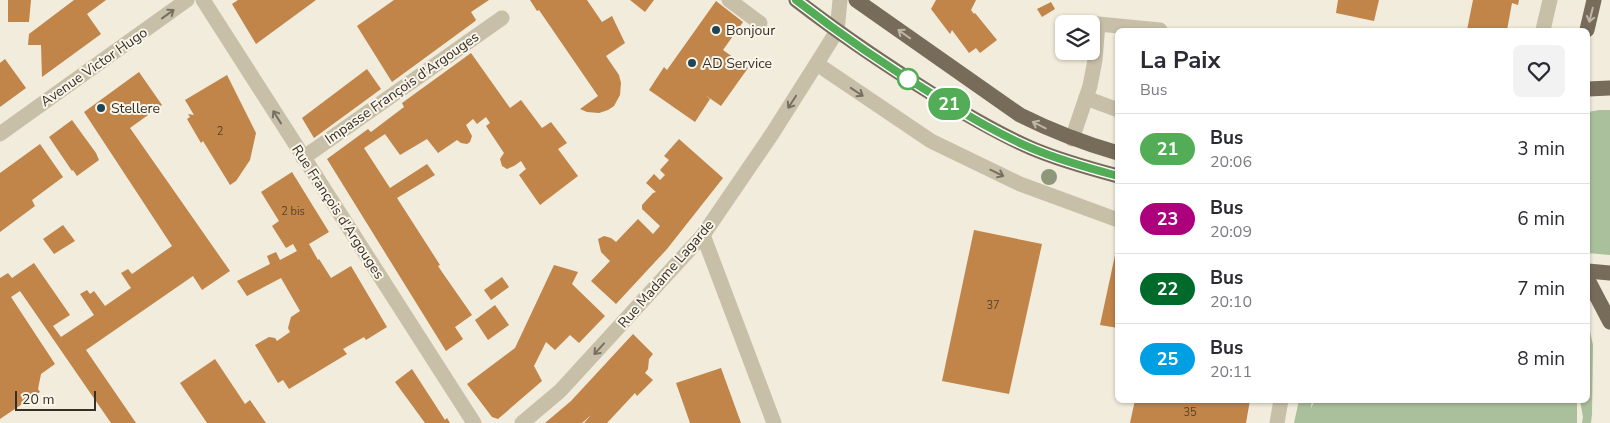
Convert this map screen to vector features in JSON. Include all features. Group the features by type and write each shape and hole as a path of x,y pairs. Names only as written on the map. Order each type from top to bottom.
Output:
{"main road":[{"path":"796,0 836,31 902,75 974,119 1030,148 1074,164 1115,175"},
{"path":"856,0 1020,115 1072,139 1115,152"},
{"path":"1587,28 1594,0"},
{"path":"1590,89 1610,88"},
{"path":"1590,272 1610,273"},
{"path":"1590,284 1610,322"}],"street":[{"name":"Avenue Victor Hugo","path":"0,134 187,0"},
{"name":"Rue François d'Argouges","path":"203,0 474,423"},
{"path":"729,0 760,23"},
{"path":"836,31 840,0"},
{"path":"1543,28 1550,0"},
{"name":"Impasse François d'Argouges","path":"303,158 502,18"},
{"path":"1072,139 1086,98 1095,60 1098,24 1139,28"},
{"name":"Rue Madame Lagarde","path":"522,423 560,391 703,235 772,134 836,31"},
{"path":"817,64 931,141 1020,184 1115,219"},
{"path":"1086,98 1115,109"},
{"path":"703,235 774,423"},
{"path":"1277,423 1280,403"}],"green space":[{"path":"1610,110 1610,255 1590,253 1590,112"},
{"path":"1590,332 1593,345 1591,423 1582,423 1581,403 1590,403"},
{"path":"1298,403 1312,403 1311,408 1314,403 1577,403 1577,423 1294,423"}],"building":[{"path":"8,0 31,0 29,22 8,22"},
{"path":"74,0 106,0 87,14 101,34 42,77 41,45 28,45 29,34"},
{"path":"238,0 316,0 256,44 232,4"},
{"path":"394,0 489,0 471,12 476,20 474,22 392,82 357,26"},
{"path":"530,0 587,0 602,22 612,16 625,43 606,56 619,75 621,83 620,95 614,106 599,113 580,109 598,96 539,10 537,11"},
{"path":"630,0 654,0 645,12"},
{"path":"936,0 976,0 971,10 997,40 980,53 976,48 969,53 952,30 950,34 931,9"},
{"path":"1338,0 1379,0 1374,21 1336,13"},
{"path":"1473,0 1519,0 1518,5 1512,3 1507,28 1467,28"},
{"path":"716,1 743,22 723,50 748,68 721,106 705,95 710,99 695,122 649,90 664,67 667,70"},
{"path":"1051,2 1055,9 1042,17 1037,9"},
{"path":"471,53 510,108 521,100 542,128 551,122 567,143 558,149 578,176 540,205 519,175 526,169 521,161 507,169 502,166 500,159 504,153 486,126 490,123 486,117 477,124 473,119 466,125 472,136 470,142 467,144 457,140 438,153 427,139 400,155 385,134 364,148 390,188 427,164 435,175 397,198 440,265 438,266 472,315 455,327 463,339 446,351 327,159 368,129 371,132 404,107 402,103"},
{"path":"5,59 26,88 0,107 0,63"},
{"path":"367,69 381,89 314,138 302,118"},
{"path":"139,72 162,105 130,128 230,271 202,290 193,276 86,350 136,423 111,423 20,291 11,297 55,364 41,374 38,389 40,392 0,419 0,278 8,273 12,278 34,263 70,315 53,326 61,337 94,315 80,294 87,290 90,294 94,291 105,306 131,288 121,273 128,269 132,274 172,246 84,112"},
{"path":"227,75 256,133 250,160 236,181 230,185 187,119 190,117 188,114 194,115 185,100"},
{"path":"72,120 99,160 77,176 49,137"},
{"path":"679,139 723,178 667,249 616,304 591,281 610,261 601,252 598,239 604,236 616,242 638,219 653,234 660,226 642,209 642,205 656,192 646,183 654,174 660,180 665,175 660,170 669,160 664,156"},
{"path":"40,144 63,177 32,200 35,206 0,232 0,173"},
{"path":"292,172 329,232 309,244 318,260 331,278 351,266 387,327 366,340 364,337 343,349 347,354 289,389 283,380 278,383 255,345 269,337 275,338 277,341 290,332 288,328 291,317 300,311 281,278 247,296 237,281 270,264 267,256 276,252 280,260 297,251 293,244 286,248 272,226 279,221 261,192"},
{"path":"63,225 75,241 54,254 43,239"},
{"path":"974,230 1042,244 1009,394 942,381"},
{"path":"1115,255 1115,328 1100,325"},
{"path":"554,265 578,272 572,284 605,316 579,343 570,335 555,350 546,342 534,366 542,381 498,419 492,417 467,384 515,348"},
{"path":"502,277 509,287 491,300 484,290"},
{"path":"495,305 509,325 488,340 475,320"},
{"path":"633,334 653,354 649,359 648,369 645,373 653,380 637,396 635,393 607,423 584,423 591,415 582,423 545,423 571,401"},
{"path":"215,359 245,404 250,400 266,423 207,423 180,383"},
{"path":"721,368 741,423 690,423 676,383"},
{"path":"412,369 445,420 447,418 450,423 425,423 395,382"},
{"path":"1134,403 1249,403 1246,423 1130,423"}],"bus line":[{"name":"21","path":"796,0 836,31 902,75 974,119 1030,148 1074,164 1115,175"}],"place":[{"name":"Bonjour","path":"716,30"},
{"name":"AD Service","path":"692,63"},
{"name":"Stellere","path":"101,108"}]}
